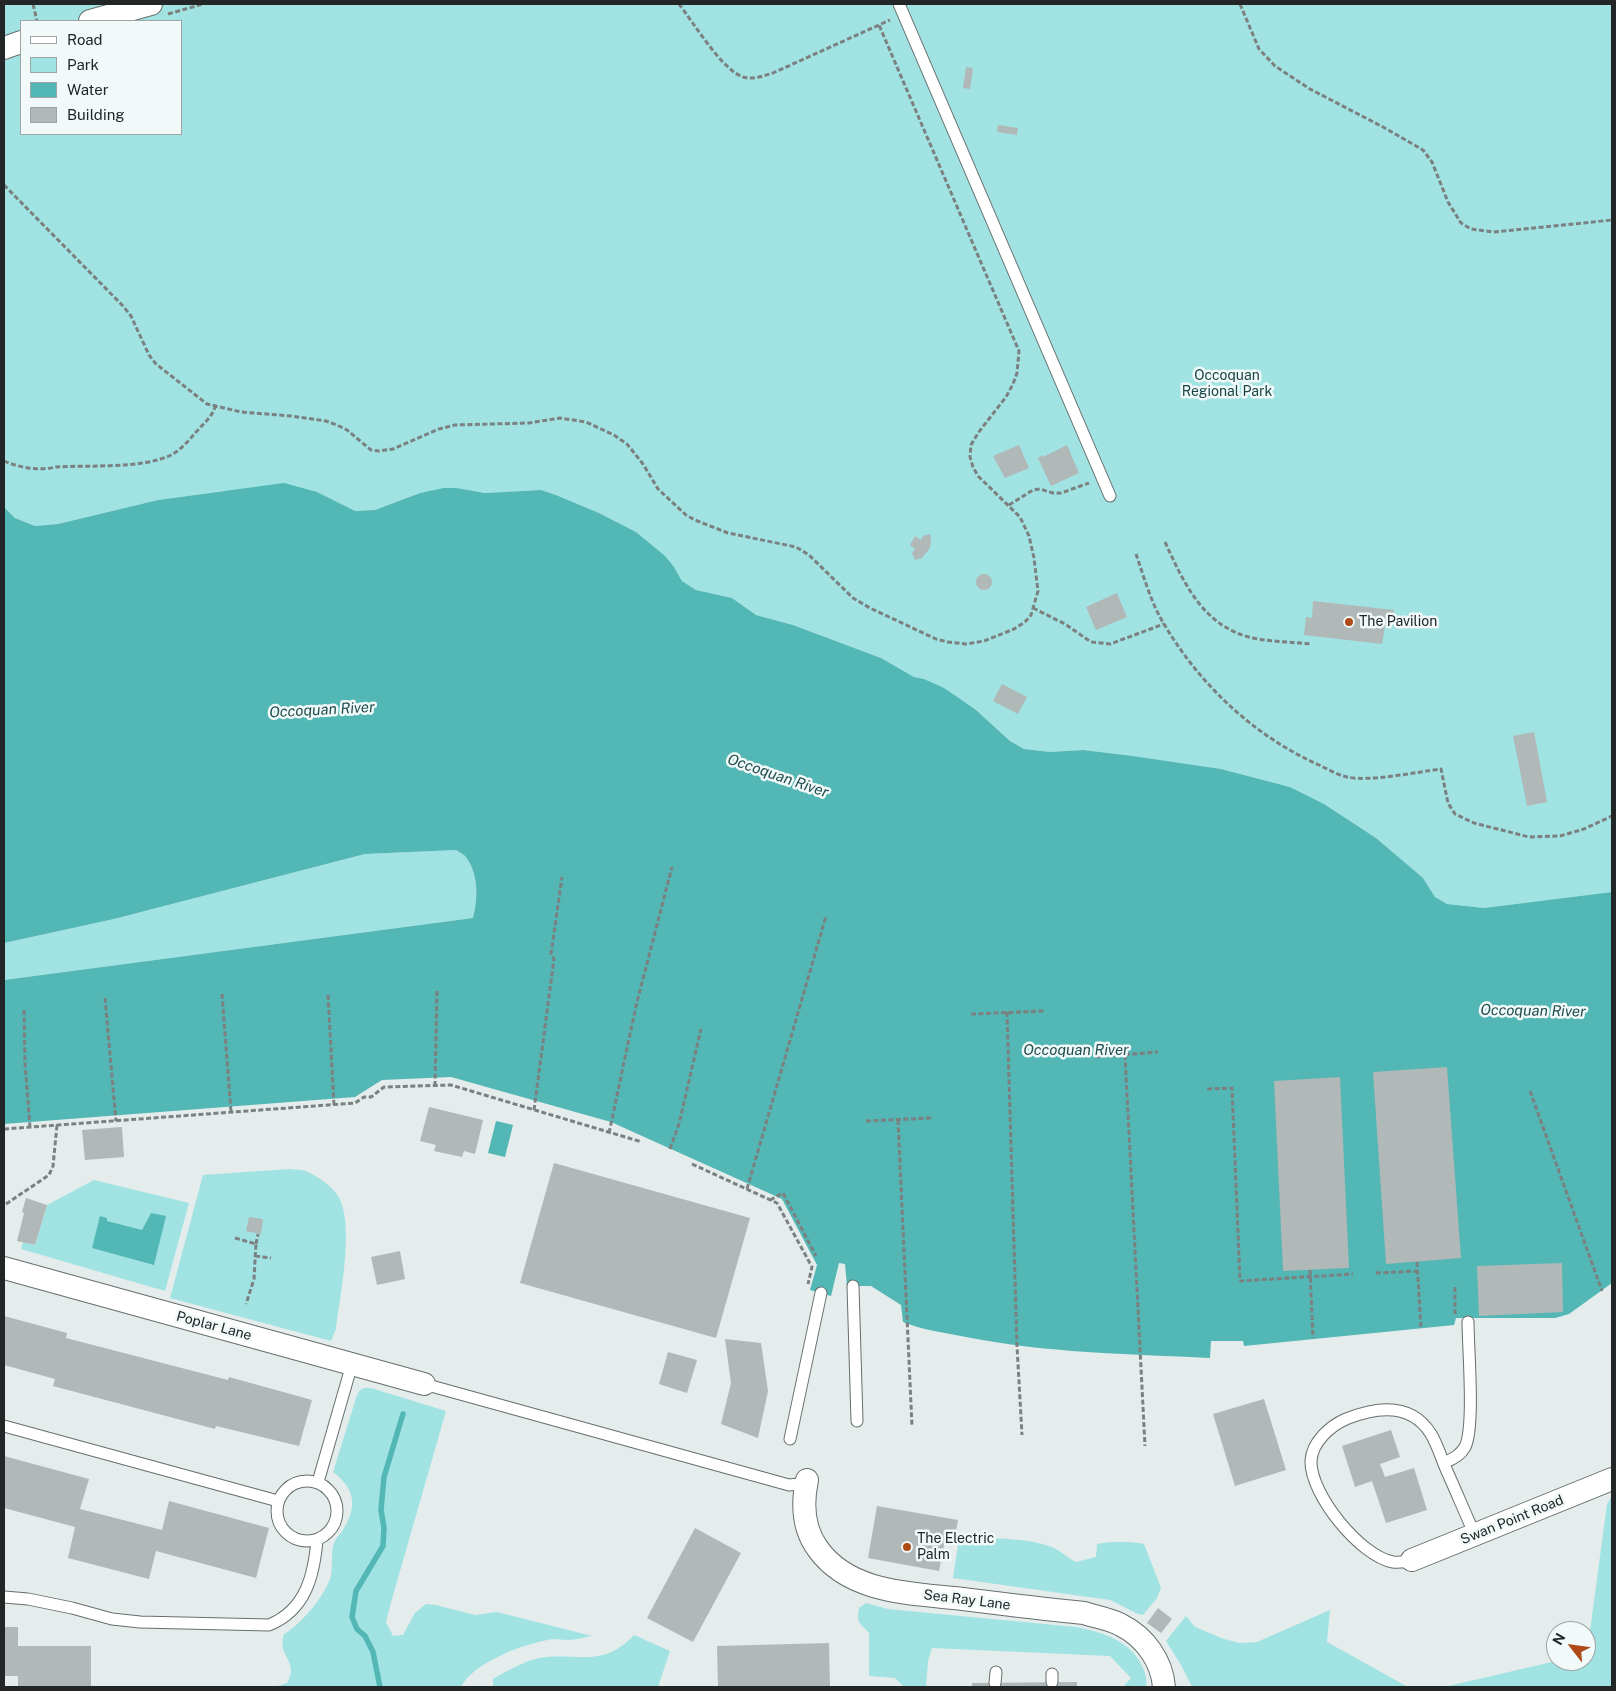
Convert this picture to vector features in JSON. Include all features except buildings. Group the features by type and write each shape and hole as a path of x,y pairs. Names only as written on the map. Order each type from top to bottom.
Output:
{"street":[{"path":"96,20 156,10"},
{"path":"4,48 20,42"},
{"name":"Poplar Lane","path":"4,1268 424,1384"},
{"name":"Swan Point Road","path":"1412,1560 1612,1479"},
{"name":"Sea Ray Lane","path":"807,1480 804,1508 807,1529 813,1543 825,1559 850,1578 868,1585 911,1593 1084,1613 1105,1619 1122,1626 1142,1640 1161,1669 1164,1687"}],"lane":[{"path":"901,9 1110,496"},
{"path":"853,1286 857,1421"},
{"path":"790,1439 820,1293"},
{"path":"1444,1463 1456,1457 1466,1446 1470,1429 1468,1322"},
{"path":"318,1482 352,1364"},
{"path":"424,1384 789,1485 799,1484 807,1480"},
{"path":"1412,1560 1402,1563 1391,1562 1366,1548 1346,1529 1328,1506 1312,1469 1312,1454 1325,1433 1342,1421 1359,1414 1390,1409 1407,1413 1422,1424 1431,1434 1475,1535"},
{"path":"4,1426 278,1501"},
{"path":"298,1481 318,1482 332,1493 336,1502 336,1520 332,1528 317,1540 298,1540 289,1536 282,1529 276,1511 278,1501 282,1492 298,1481"},
{"path":"4,1597 28,1599 112,1619 140,1622 269,1625 279,1621 291,1611 310,1584 317,1540"}],"path":[{"path":"33,4 37,20"},
{"path":"156,10 203,4"},
{"path":"679,4 727,67 742,77 750,78 768,75 879,25 901,9"},
{"path":"1240,4 1259,49 1275,66 1310,89 1423,150 1432,162 1448,202 1461,223 1472,229 1493,232 1612,220"},
{"path":"4,185 124,306 131,316 149,355 156,364 207,404 241,412 326,421 337,425 371,450 379,451 392,449 439,429 455,425 528,423 560,418 575,419 596,426 627,444 643,464 658,489 686,515 728,533 796,547 809,554 853,598 936,639 966,644 984,641 1014,629 1025,622 1031,615 1038,591 1037,574 1030,543 1020,517 978,476 973,467 971,451 971,445 978,433 1006,397 1013,384 1017,372 1019,350 879,25"},
{"path":"4,461 44,470 56,467 142,463 160,460 173,454 188,442 213,413 215,407"},
{"path":"1009,505 1033,490 1040,489 1061,493 1102,478"},
{"path":"1164,542 1189,591 1202,608 1218,622 1251,638 1311,644"},
{"path":"1136,554 1156,610 1201,678 1235,710 1269,737 1305,759 1347,777 1374,778 1441,769 1448,803 1455,814 1474,822 1529,837 1560,836 1584,829 1612,816"},
{"path":"1033,608 1065,624 1091,642 1110,644 1164,624"},
{"path":"610,1132 636,1006 672,867"},
{"path":"534,1110 554,959 551,954 562,877"},
{"path":"747,1189 826,916"},
{"path":"435,1086 436,990"},
{"path":"222,994 231,1112"},
{"path":"328,995 334,1105"},
{"path":"105,998 116,1121"},
{"path":"24,1010 25,1063 30,1127"},
{"path":"970,1014 1044,1011"},
{"path":"1007,1012 1022,1435"},
{"path":"670,1149 679,1124 701,1029"},
{"path":"1095,1057 1158,1052"},
{"path":"1125,1054 1145,1446"},
{"path":"4,1129 355,1103 364,1097 372,1097 384,1087 451,1085 642,1142"},
{"path":"1206,1089 1232,1088 1240,1281 1353,1274"},
{"path":"1530,1091 1602,1291"},
{"path":"866,1121 931,1118"},
{"path":"898,1120 912,1426"},
{"path":"6,1204 49,1175 53,1166 57,1125"},
{"path":"692,1164 778,1203 812,1267 808,1286"},
{"path":"770,1200 783,1193 816,1256"},
{"path":"246,1304 254,1279 258,1234"},
{"path":"235,1238 256,1244"},
{"path":"255,1256 271,1258"},
{"path":"1417,1262 1421,1328"},
{"path":"1310,1270 1313,1338"},
{"path":"1376,1273 1418,1271"},
{"path":"1455,1287 1456,1318"}],"green space":[{"name":"Occoquan Regional Park","path":"4,4 1612,4 1612,892 1484,908 1447,904 1435,897 1423,878 1376,838 1324,804 1290,787 1221,769 1133,756 1083,750 1050,752 1024,749 1010,741 976,710 924,679 914,677 881,658 793,625 756,615 732,598 696,590 682,581 674,567 636,532 599,513 541,490 485,493 457,488 420,493 375,510 354,511 317,492 223,491 158,500 58,524 35,526 15,518 4,507"},
{"path":"456,850 465,856 470,863 475,878 476,903 473,918 4,980 4,943 114,919 365,854"},
{"path":"290,1169 303,1170 323,1181 336,1192 343,1208 346,1242 345,1261 336,1329 331,1341 170,1298 203,1175"},
{"path":"94,1180 189,1203 165,1291 21,1249 23,1242 35,1245 47,1205"},
{"path":"364,1388 371,1388 446,1411 386,1622 393,1636 403,1635 415,1613 426,1604 475,1615 497,1612 592,1636 571,1640 553,1639 515,1649 488,1662 467,1678 461,1687 274,1687 287,1683 290,1675 290,1663 282,1642 284,1634 298,1624 325,1590 331,1575 333,1545 343,1530 351,1512 352,1497 346,1484 333,1472 356,1398 359,1391"},
{"path":"1612,1496 1612,1687 1444,1687 1546,1663 1546,1671 1596,1671 1596,1621 1591,1621 1607,1504"},
{"path":"979,1538 1014,1539 1041,1543 1056,1549 1076,1562 1096,1557 1097,1544 1132,1542 1144,1544 1161,1588 1157,1598 1143,1615 1110,1600 953,1578 958,1545 969,1545"},
{"path":"866,1603 888,1609 1076,1627 1106,1635 1124,1644 1132,1651 1144,1670 1146,1687 1123,1687 1131,1678 1110,1656 932,1648 928,1661 926,1687 904,1687 895,1678 869,1676 869,1633 859,1622 858,1617 859,1608"},
{"path":"1330,1610 1327,1642 1408,1687 1192,1687 1166,1641 1186,1616 1195,1627 1224,1639 1240,1643 1257,1642"},
{"path":"634,1635 670,1651 658,1687 495,1687 493,1685 493,1679 534,1659 600,1656 622,1646"}],"water":[{"name":"Occoquan River","path":"284,483 317,492 355,511 375,510 420,493 444,488 457,488 485,493 541,490 599,513 636,532 665,556 682,581 696,590 732,598 756,615 793,625 881,658 914,677 924,679 944,688 976,710 1010,741 1024,749 1050,752 1083,750 1133,756 1221,769 1290,787 1324,804 1376,838 1423,878 1435,897 1447,904 1484,908 1612,892 1612,1283 1569,1314 1555,1318 1456,1318 1454,1325 1244,1346 1243,1341 1211,1341 1210,1358 1057,1350 966,1337 903,1322 901,1305 871,1286 847,1286 845,1264 839,1263 831,1296 810,1290 817,1265 782,1199 611,1122 451,1077 382,1080 355,1097 4,1124 4,980 473,918 476,903 476,886 473,870 465,856 456,850 365,854 114,919 4,943 4,507 15,518 35,526 58,524 158,500"},
{"path":"496,1121 513,1125 505,1157 488,1153"},
{"path":"151,1213 166,1216 154,1265 92,1248 100,1216 107,1218 107,1221 142,1230"}],"waterway":[{"path":"380,1687 373,1652 365,1636 357,1629 352,1617 356,1591 383,1546 384,1528 381,1510 384,1477 403,1414"}],"place":[{"name":"The Pavilion","path":"1349,622"},
{"name":"The Electric Palm","path":"907,1547"}]}
